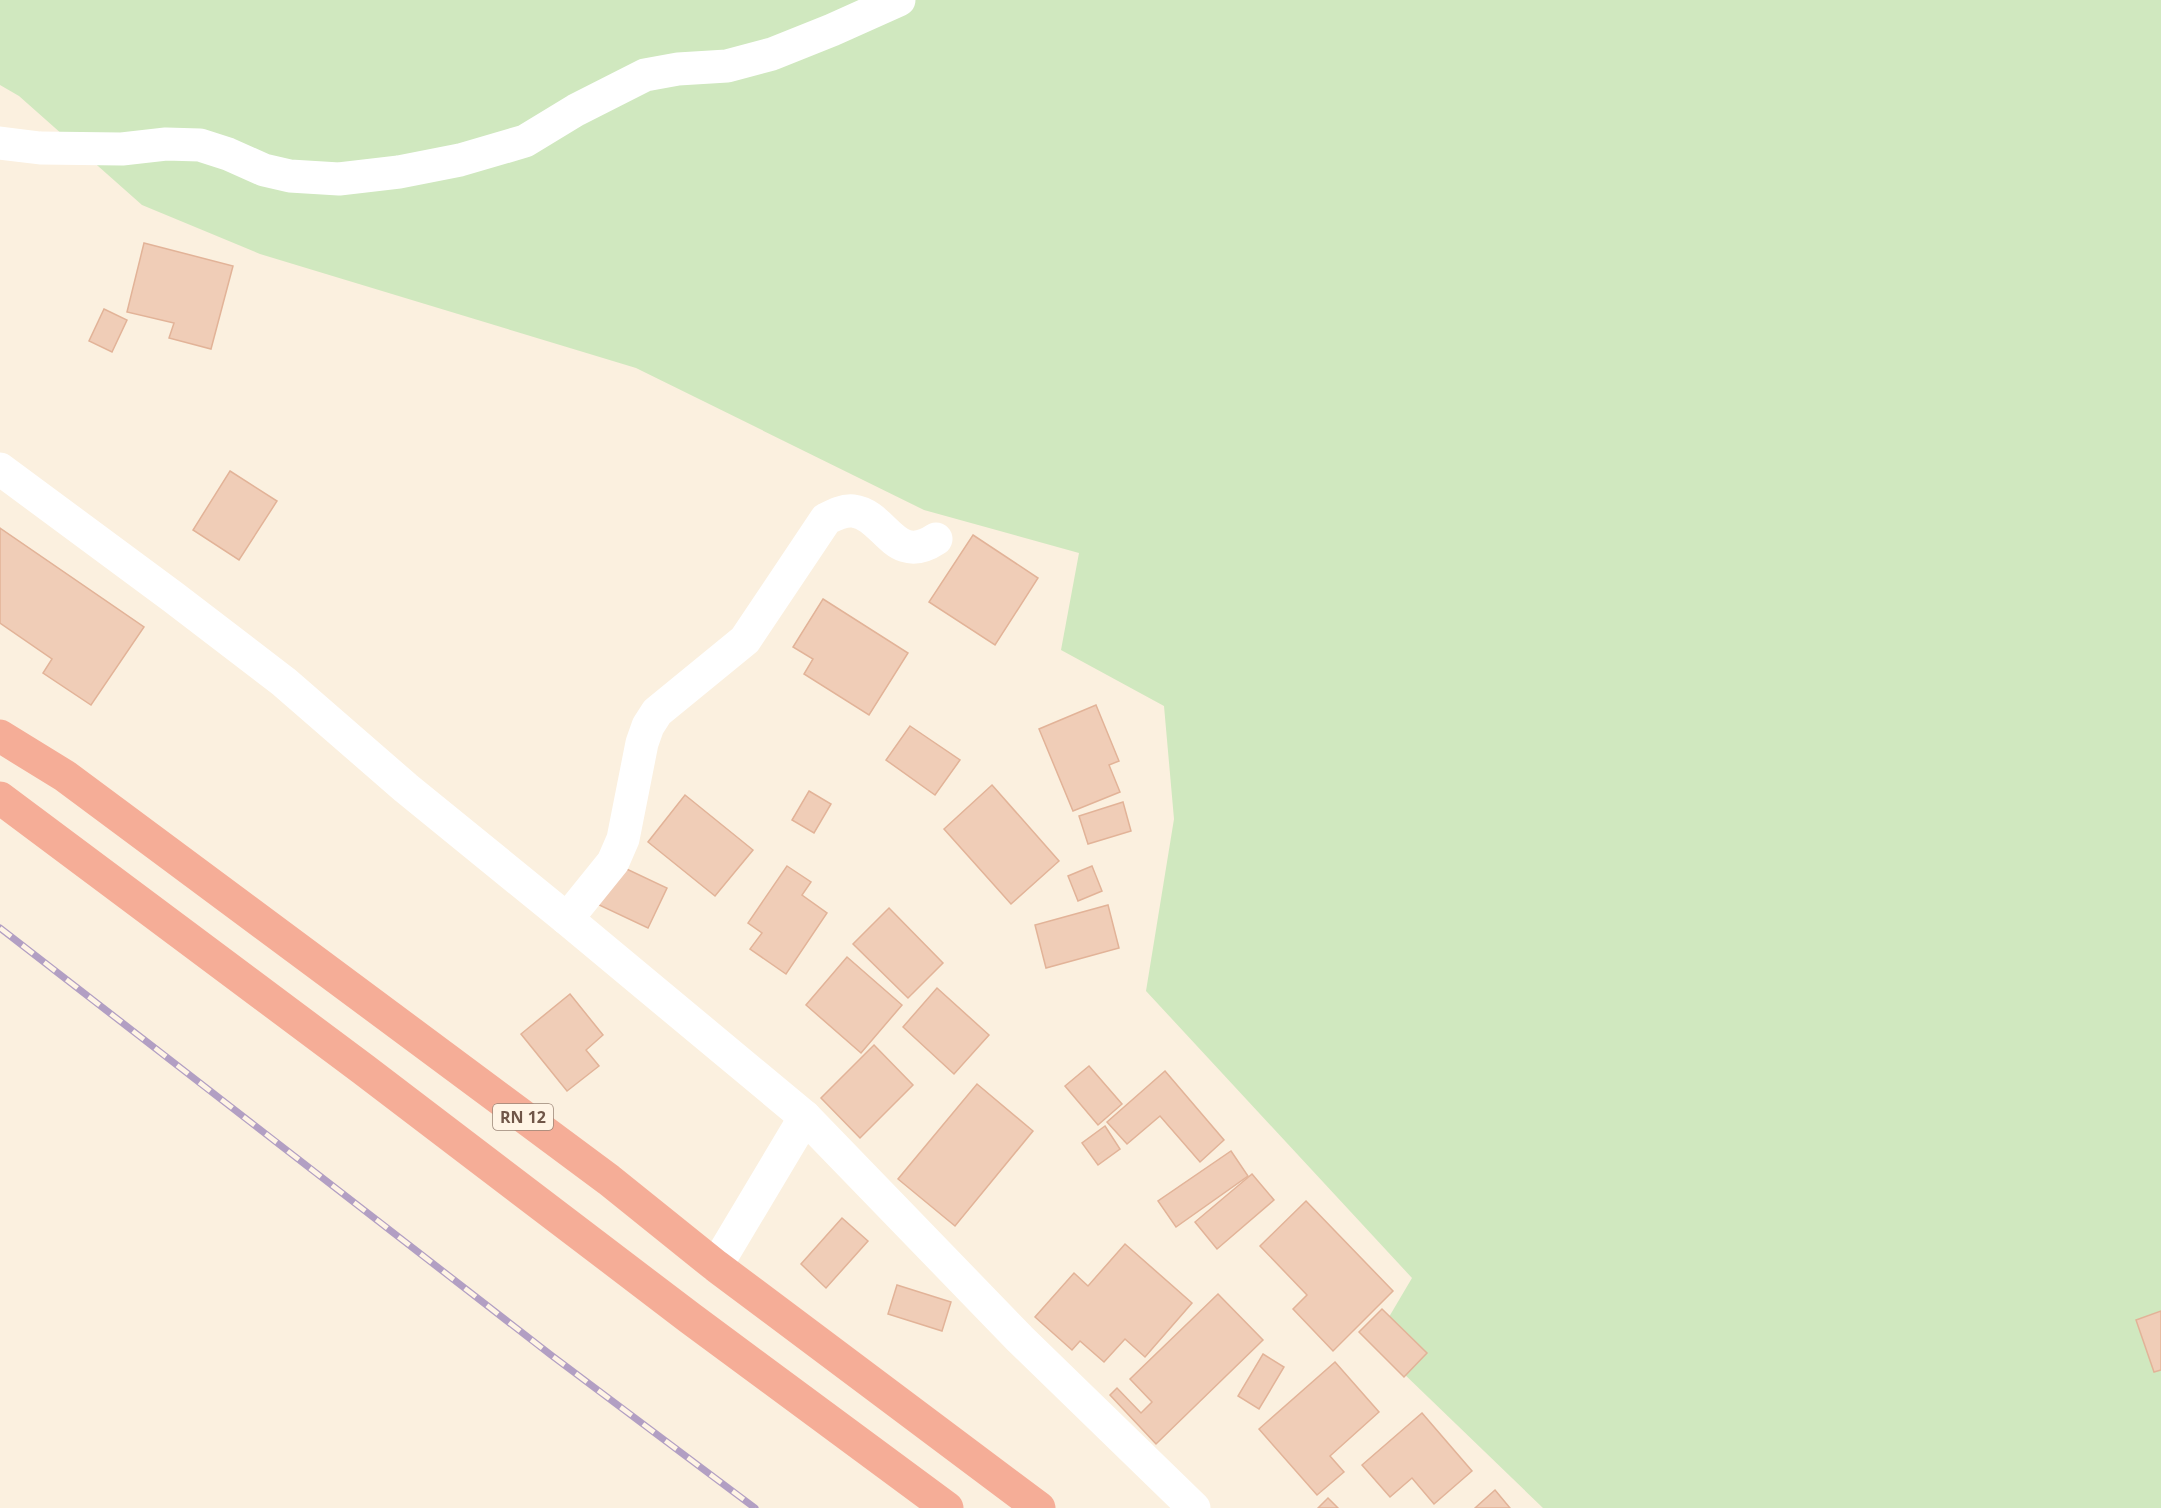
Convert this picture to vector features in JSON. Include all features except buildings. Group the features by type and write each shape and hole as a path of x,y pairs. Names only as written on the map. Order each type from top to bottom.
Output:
{"highway":[{"name":"RN 12","path":"0,736 64,776 609,1180 716,1266 1039,1508"},
{"path":"0,798 363,1069 690,1318 947,1508"}],"street":[{"path":"0,143 40,148 122,149 166,144 200,145 228,154 264,170 290,176 339,180 399,172 460,160 525,141 576,110 645,75 678,69 727,66 772,54 899,0"},
{"path":"0,469 284,682 406,788 805,1117 1020,1339 1194,1508"},
{"path":"567,919 614,862 623,839 642,743 657,711 745,640 826,519 838,513 854,511 871,519 902,545 913,547 928,544 936,539"},
{"path":"716,1266 805,1117"}],"green space":[{"path":"0,0 2161,0 2161,1508 1543,1508 1373,1344 1412,1278 1146,991 1174,819 1164,706 1061,650 1079,553 924,510 636,368 260,254 142,205 19,96 0,85"}],"railway":[{"path":"0,928 551,1355 755,1508"}]}
